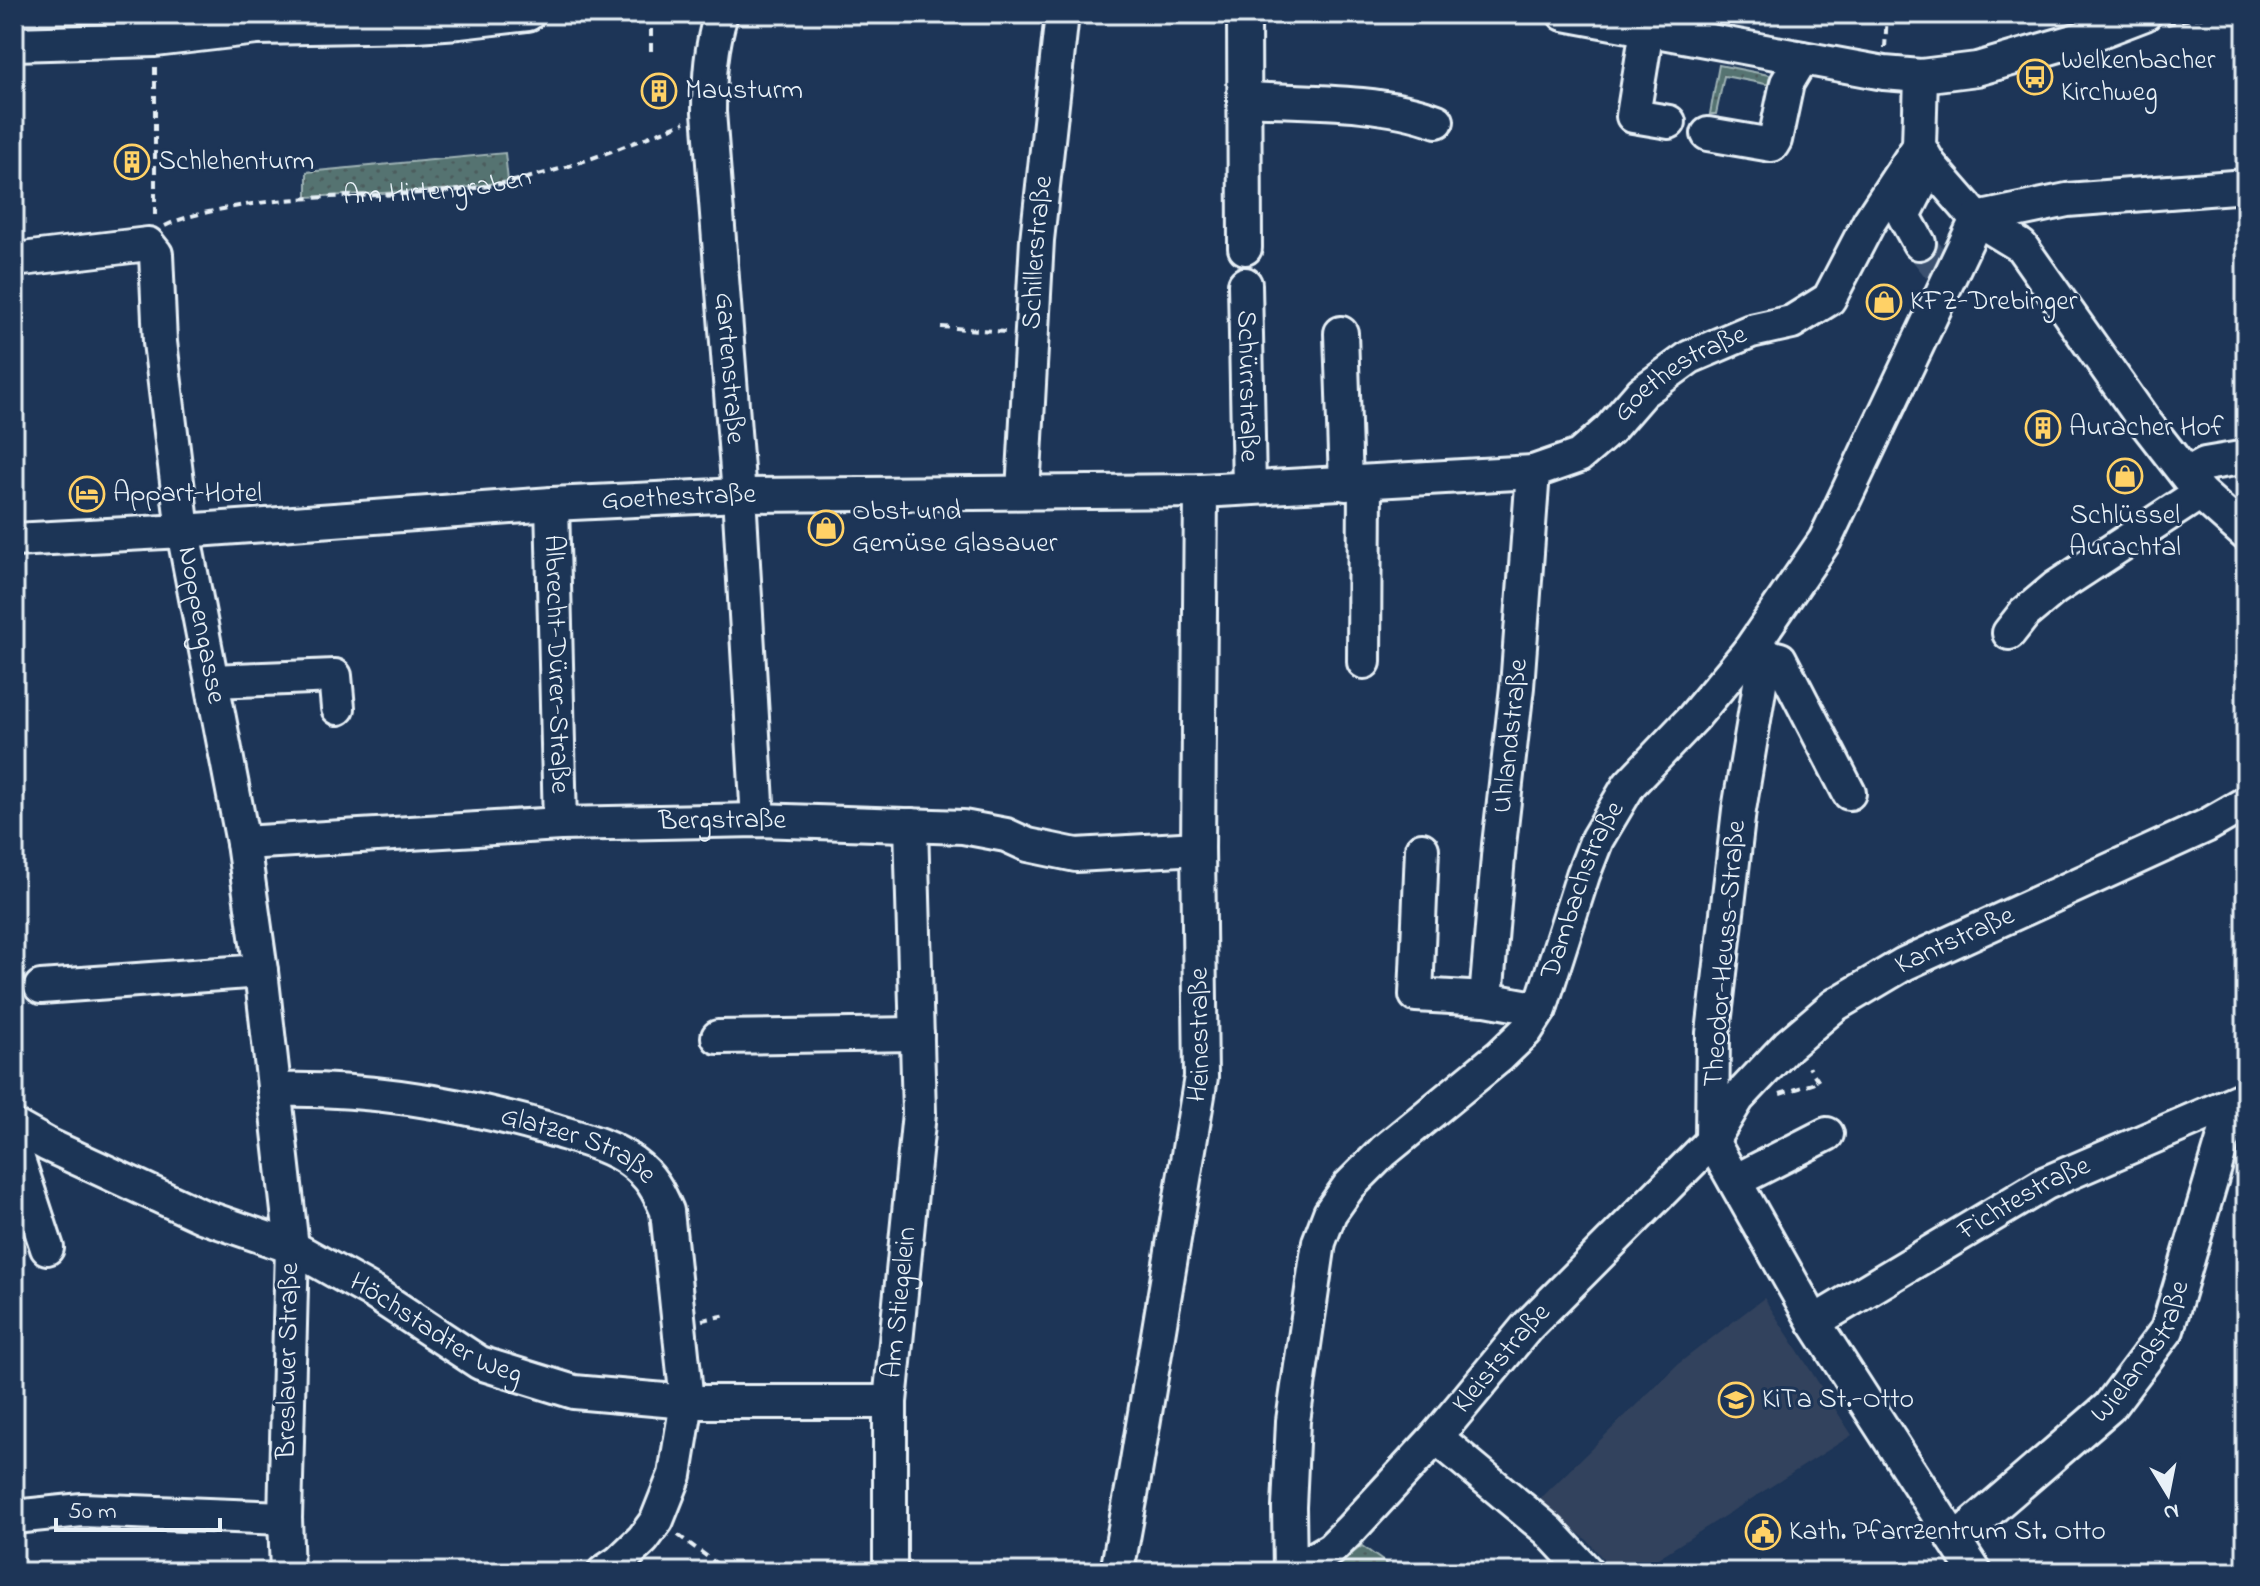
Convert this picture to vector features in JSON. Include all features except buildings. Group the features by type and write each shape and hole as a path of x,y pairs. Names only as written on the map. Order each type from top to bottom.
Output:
{"street":[{"path":"27,40 155,40 256,21 416,25 528,14"},
{"name":"Gartenstraße","path":"721,14 712,43 709,112 739,495 758,820"},
{"name":"Schillerstraße","path":"1023,492 1037,240 1062,14"},
{"path":"1244,14 1245,248"},
{"path":"1564,14 1884,73 1921,76 1977,69 2029,55 2141,16"},
{"path":"1647,29 1633,116 1669,122"},
{"path":"1708,134 1772,145 1787,83 1802,58"},
{"path":"1919,243 1904,216 1924,155 1921,76"},
{"path":"1244,99 1362,106 1411,112 1437,121"},
{"path":"1924,155 1977,219 2021,246 2145,422 2194,483 2246,534"},
{"name":"Goethestraße","path":"14,540 552,504 739,495 1201,491 1533,472 1579,456 1609,430 1642,392 1690,357 1751,331 1792,322 1829,299 1869,222 1924,155"},
{"path":"1977,219 2067,200 2246,186"},
{"name":"Dambachstraße","path":"1290,1572 1293,1421 1319,1242 1330,1213 1349,1186 1384,1151 1526,1031 1540,1009 1597,839 1629,785 1693,718 1749,651 1825,540 1944,275 1977,219"},
{"path":"14,260 152,237"},
{"name":"Noppengasse","path":"152,237 156,254 160,342 183,531 243,843 261,971 292,1247"},
{"name":"Schürrstraße","path":"1245,284 1249,488"},
{"path":"1341,333 1355,483 1364,662"},
{"path":"2009,633 2024,614 2055,588 2194,483 2205,464 2246,457"},
{"name":"Uhlandstraße","path":"1486,999 1517,687 1533,472"},
{"name":"Heinestraße","path":"1117,1572 1201,1077 1198,848 1201,491"},
{"name":"Albrecht-Dürer-Straße","path":"552,504 560,824"},
{"path":"1749,651 1780,659 1849,793"},
{"name":"Theodor-Heuss-Straße","path":"1712,1141 1713,1033 1739,810 1761,678 1749,651"},
{"path":"213,681 335,676 338,708"},
{"name":"Kantstraße","path":"1712,1141 1738,1098 1788,1045 1835,1005 1904,964 2192,832 2246,803"},
{"name":"Bergstraße","path":"243,843 560,824 758,820 963,827 1006,835 1028,845 1076,855 1198,848"},
{"name":"Am Stiegelein","path":"890,1572 890,1402 919,1113 911,825"},
{"path":"1422,849 1416,995 1486,999 1540,1009"},
{"path":"41,987 261,971"},
{"path":"718,1037 917,1034"},
{"name":"Glatzer Straße","path":"274,1090 349,1090 408,1097 501,1115 594,1142 631,1161 656,1184 667,1211 687,1402 675,1475 657,1520 627,1555 604,1572"},
{"name":"Fichtestraße","path":"1814,1322 2046,1183 2240,1100"},
{"name":"Wielandstraße","path":"1955,1540 2109,1407 2167,1330 2240,1100"},
{"name":"Höchstadter Weg","path":"14,1126 48,1145 202,1216 292,1247 374,1293 480,1363 574,1392 687,1402 890,1402"},
{"path":"1735,1181 1827,1134"},
{"path":"1712,1141 1814,1322 1975,1572"},
{"name":"Kleiststraße","path":"1290,1572 1331,1549 1436,1437 1527,1327 1712,1141"},
{"path":"14,1147 47,1248"},
{"name":"Breslauer Straße","path":"287,1572 285,1518 292,1247"},
{"path":"1436,1437 1549,1531 1587,1572"},
{"path":"14,1517 82,1510 285,1518"}],"path":[{"path":"651,14 651,51"},
{"path":"2141,16 2162,25 2216,14"},
{"path":"152,237 155,40"},
{"name":"Am Hirtengraben","path":"152,237 174,221 279,199 458,190 519,181 586,161 709,112"},
{"path":"941,327 1032,334"},
{"path":"1771,1097 1819,1082 1809,1067"},
{"path":"657,1520 728,1572"}],"shaded area":[{"name":"KiTa St.-Otto","path":"1764,1298 1852,1435 1636,1572 1614,1572 1587,1540 1538,1501 1678,1364"}],"green space":[{"path":"1719,65 1779,77 1776,86 1724,76 1716,114 1710,114"},
{"path":"505,153 508,181 457,189 307,197 307,172"},
{"path":"1362,1546 1398,1572 1328,1572"}],"tunnel":[{"path":"1919,243 1941,271"}],"place":[{"name":"Welkenbacher Kirchweg","path":"2035,77"},
{"name":"Mausturm","path":"659,91"},
{"name":"Schlehenturm","path":"132,162"},
{"name":"KFZ-Drebinger","path":"1884,302"},
{"name":"Auracher Hof","path":"2043,428"},
{"name":"Schlüssel Aurachtal","path":"2125,476"},
{"name":"Appart-Hotel","path":"87,494"},
{"name":"Obst und Gemüse Glasauer","path":"826,528"},
{"name":"KiTa St.-Otto","path":"1736,1400"},
{"name":"Kath. Pfarrzentrum St. Otto","path":"1763,1532"}]}
